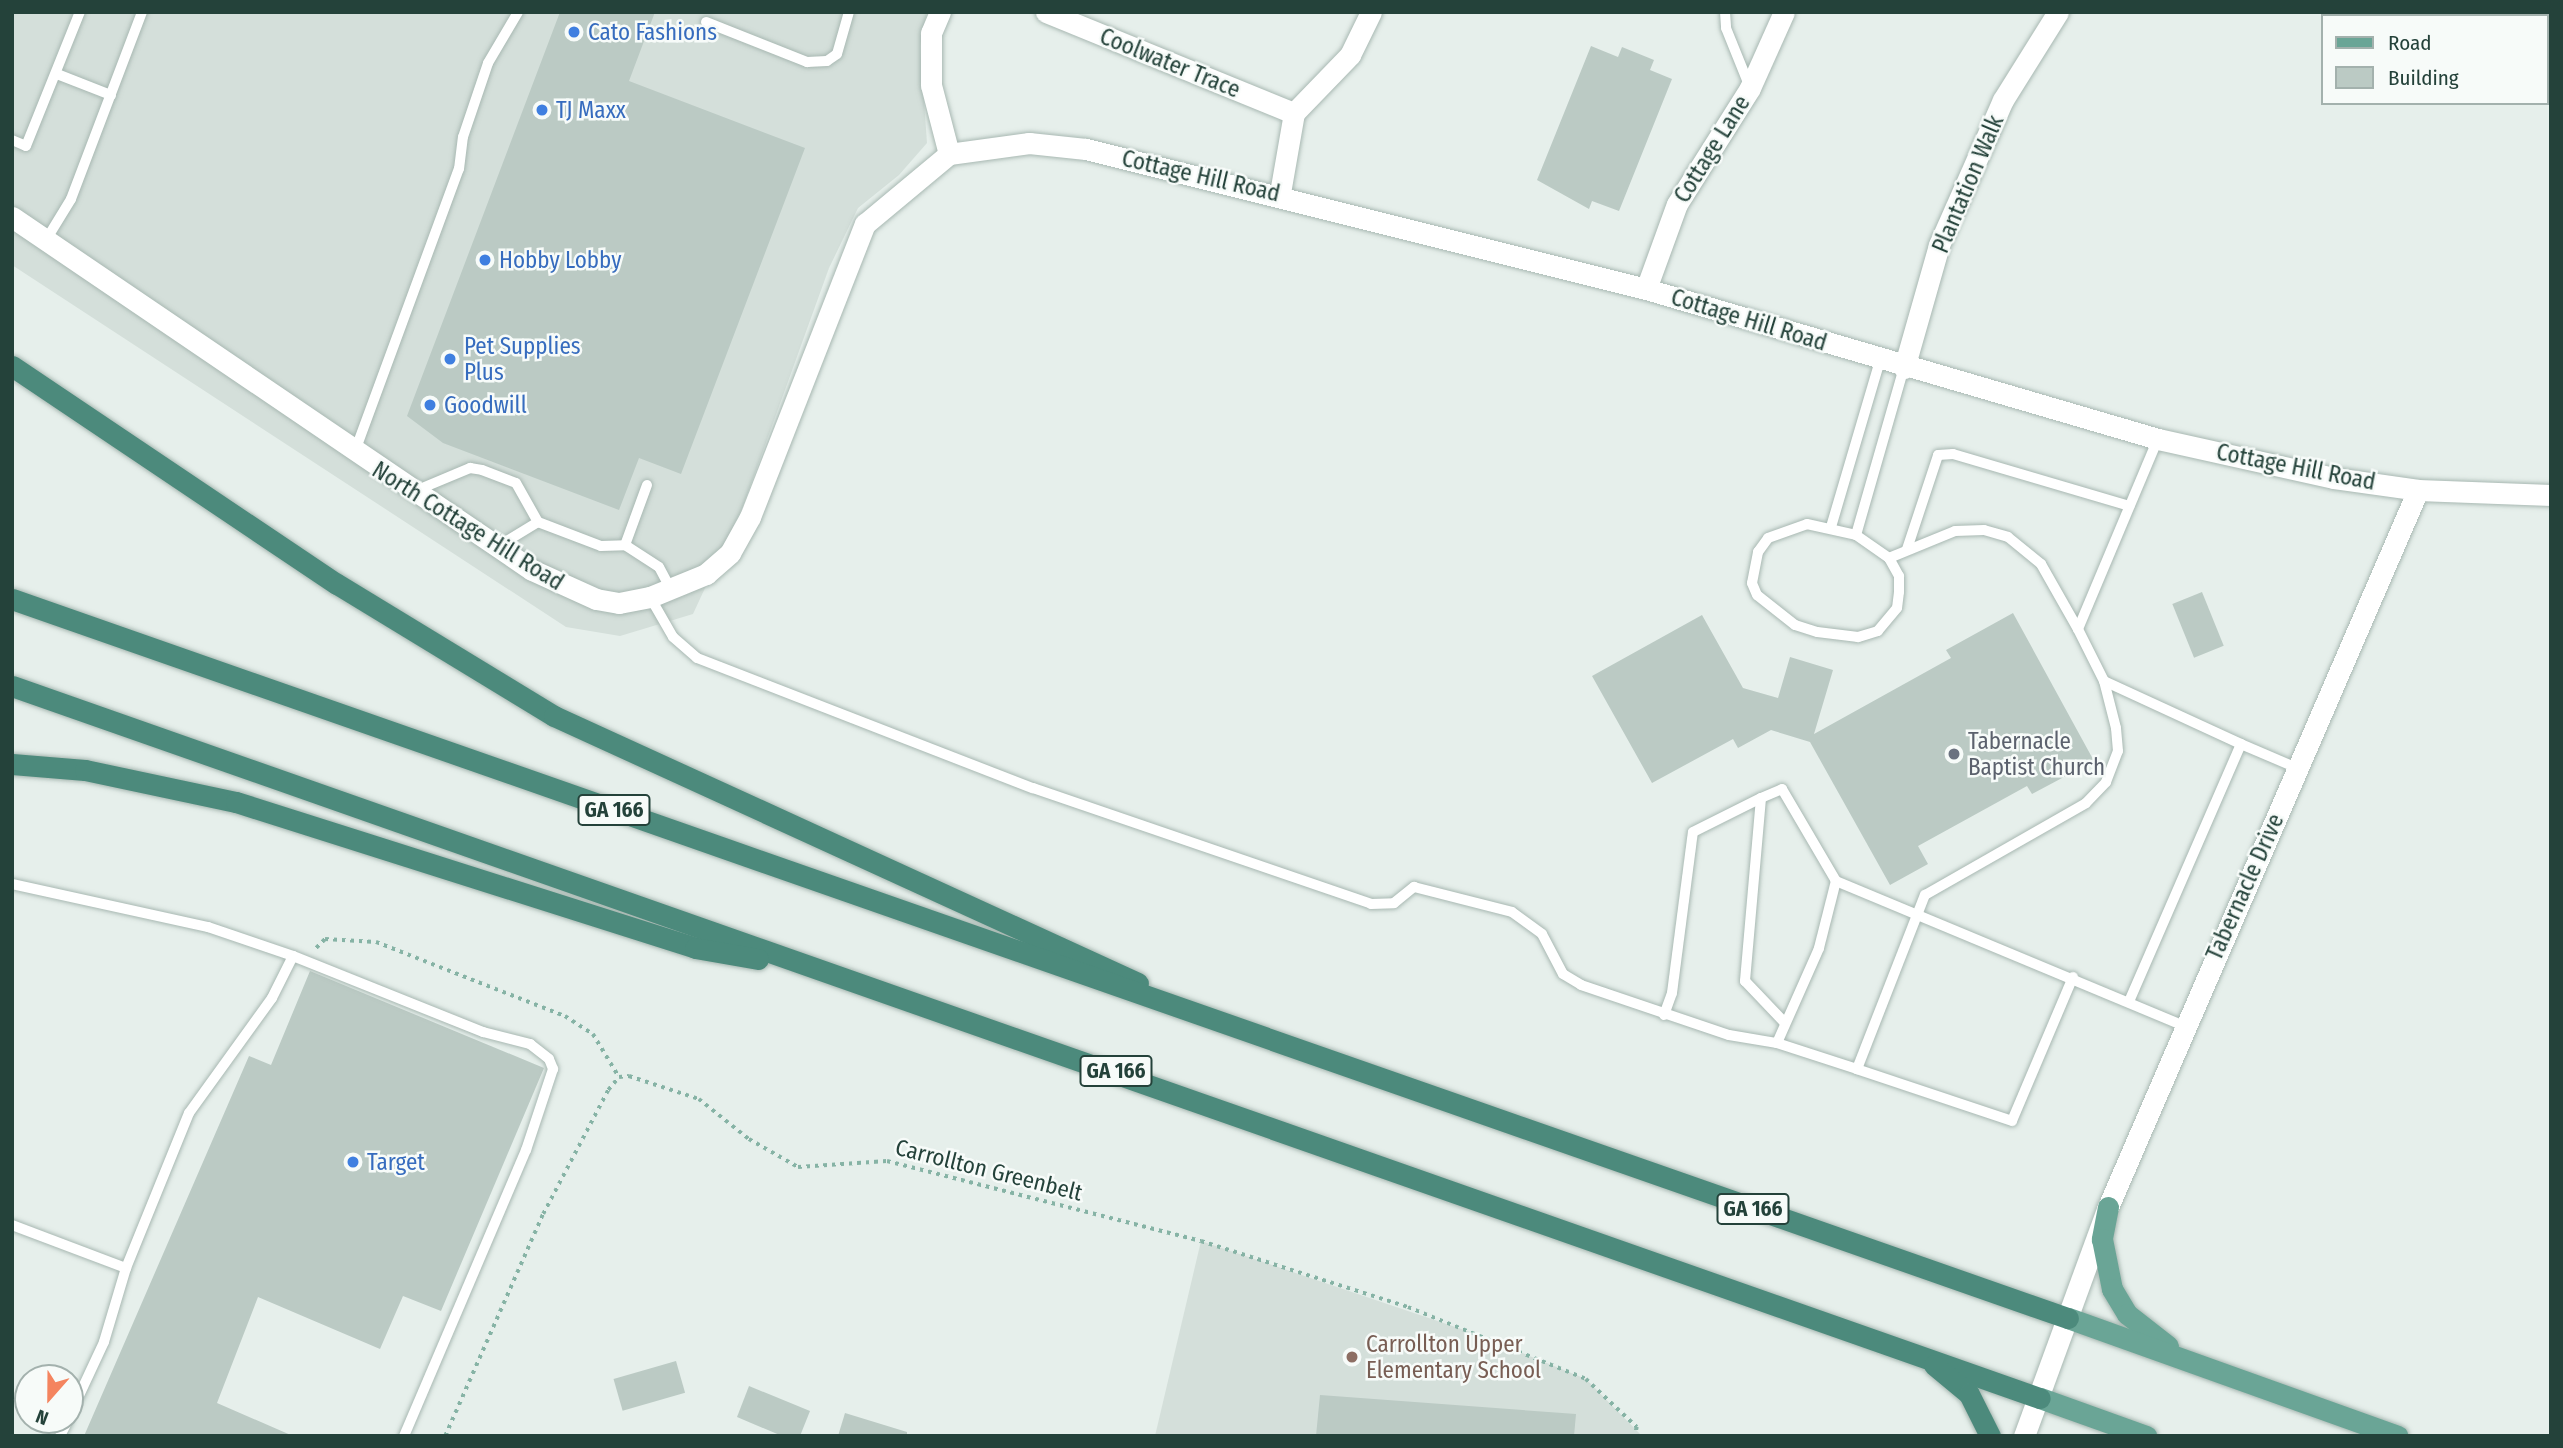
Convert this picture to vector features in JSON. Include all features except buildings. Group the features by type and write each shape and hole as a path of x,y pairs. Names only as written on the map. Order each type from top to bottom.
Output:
{"highway":[{"path":"12,366 326,577 554,716 1096,962 1215,1022"},
{"name":"GA 166","path":"12,599 1215,1022 2068,1318"},
{"name":"GA 166","path":"12,686 2040,1398"},
{"path":"12,764 176,787 325,828 695,948 815,968"},
{"path":"1922,1355 1969,1394 1990,1436"}],"main road":[{"path":"2108,1207 2104,1265 2127,1314 2167,1345 2240,1380"},
{"path":"2068,1318 2397,1436"},
{"name":"GA 166","path":"2040,1398 2146,1436"}],"street":[{"path":"940,12 932,33 931,85 948,154"},
{"name":"Coolwater Trace","path":"1046,12 1294,113"},
{"path":"1280,193 1294,113 1350,55 1371,12"},
{"name":"Cottage Lane","path":"1646,289 1677,204 1750,88 1784,12"},
{"name":"Plantation Walk","path":"1904,368 1939,245 2003,100 2058,12"},
{"name":"Cottage Hill Road","path":"948,154 992,145 1060,145 1280,193 1646,289 1904,368 2158,439 2334,478 2418,490 2551,495"},
{"name":"North Cottage Hill Road","path":"12,217 354,454 497,547 567,590 619,603 672,591 706,574 730,553 750,517 865,224 948,154"},
{"name":"Tabernacle Drive","path":"2024,1436 2108,1207 2418,490"}],"lane":[{"path":"12,140 26,146 57,75 80,12"},
{"path":"46,240 71,199 142,12"},
{"path":"354,454 459,169 463,137 488,63 518,12"},
{"path":"706,22 807,62 827,61 837,54 849,12"},
{"path":"1725,12 1726,28 1750,88"},
{"path":"57,75 111,95"},
{"path":"1830,527 1880,360"},
{"path":"1856,535 1904,368"},
{"path":"2078,629 2158,439"},
{"path":"1907,549 1938,455 1952,454 2130,506"},
{"path":"412,492 470,468 482,470 516,483 538,522 601,546 625,545 659,568 672,591"},
{"path":"625,545 647,485"},
{"path":"497,547 538,522"},
{"path":"1807,524 1830,527 1856,535 1889,558 1899,576 1897,608 1878,631 1839,637 1795,625 1756,595 1752,566 1768,538 1807,524"},
{"path":"1857,1069 1916,911 1925,895 2086,803 2106,782 2118,751 2104,681 2041,564 2008,537 1984,530 1955,531 1889,558"},
{"path":"650,597 673,637 696,658 1033,788 1371,905 1395,903 1414,887 1512,912 1542,934 1563,974 1664,1015 1777,1043 2012,1121 2073,977"},
{"path":"2104,681 2297,768"},
{"path":"2129,1001 2241,744"},
{"path":"1664,1015 1672,993 1692,832 1782,789 1836,881 1916,911 2184,1026"},
{"path":"1761,798 1745,981 1786,1023"},
{"path":"1777,1043 1819,948 1836,881"},
{"path":"12,884 208,927 293,956 483,1032 530,1044 549,1059 553,1069 526,1150 404,1436"},
{"path":"84,1385 104,1342 125,1268 189,1113 272,998 293,956"},
{"path":"12,1224 125,1268"}],"path":[{"path":"315,950 325,939 376,942 565,1016 593,1034 619,1077 543,1214 444,1436"},
{"name":"Carrollton Greenbelt","path":"619,1077 699,1099 749,1139 798,1167 887,1161 1201,1241 1408,1307 1586,1379 1637,1427 1635,1436"}],"shaded area":[{"path":"12,12 927,12 920,46 927,143 899,175 858,208 829,268 743,506 693,614 620,636 566,627 12,265"},
{"name":"Carrollton Upper Elementary School","path":"1201,1241 1476,1334 1586,1379 1642,1436 1155,1436"}],"place":[{"name":"Cato Fashions","path":"574,32"},
{"name":"TJ Maxx","path":"542,110"},
{"name":"Hobby Lobby","path":"485,260"},
{"name":"Pet Supplies Plus","path":"450,359"},
{"name":"Goodwill","path":"430,405"},
{"name":"Tabernacle Baptist Church","path":"1954,754"},
{"name":"Target","path":"353,1162"},
{"name":"Carrollton Upper Elementary School","path":"1352,1357"}]}
